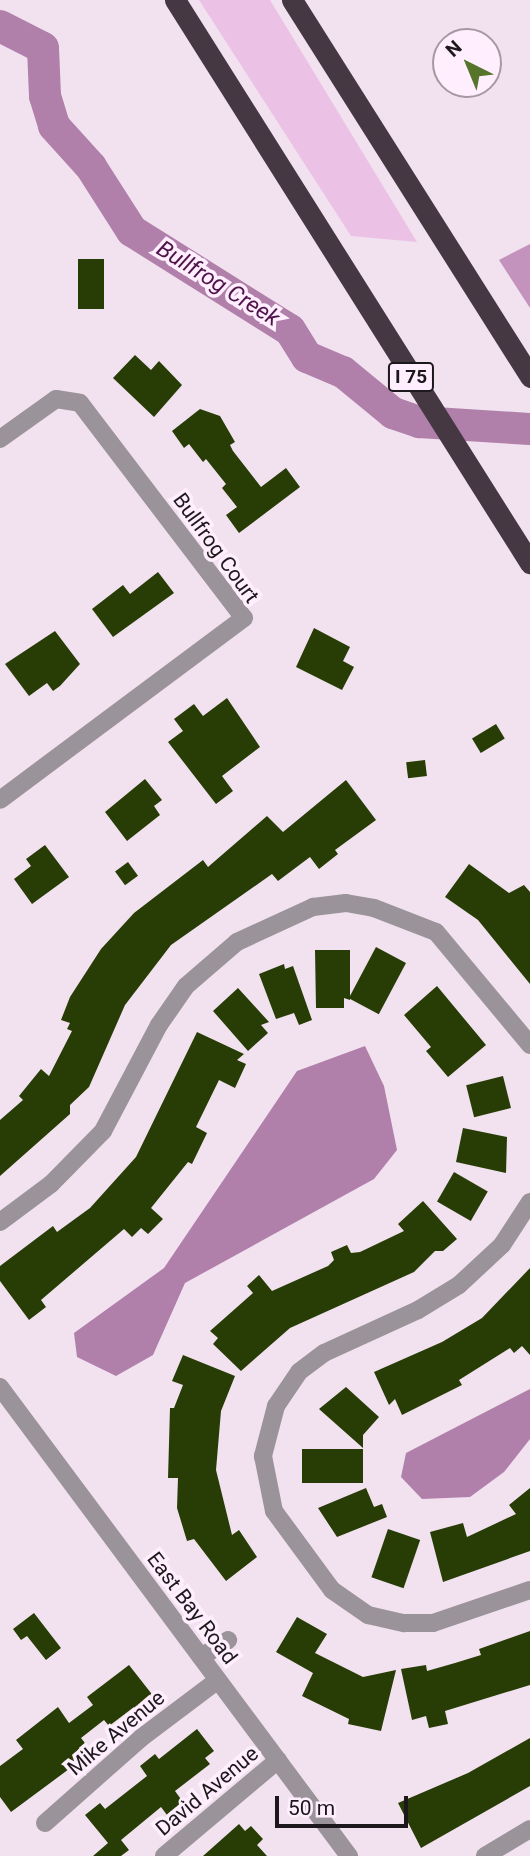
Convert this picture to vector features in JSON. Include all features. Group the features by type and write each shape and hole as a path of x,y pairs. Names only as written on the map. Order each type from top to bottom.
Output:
{"highway":[{"name":"I 75","path":"175,0 530,563"},
{"path":"292,0 530,377"}],"street":[{"name":"Bullfrog Court","path":"0,439 56,399 80,403 244,618 0,800"},
{"path":"0,1222 51,1184 103,1131 159,1025 186,986 237,942 313,907 346,903 374,908 436,932 530,1045"},
{"path":"530,1202 502,1245 459,1285 418,1310 333,1348 299,1371 275,1406 263,1456 274,1511 332,1590 368,1615 404,1623 433,1623 530,1590"},
{"name":"East Bay Road","path":"0,1387 349,1856"},
{"path":"201,1657 228,1640"},
{"name":"Mike Avenue","path":"45,1823 141,1738 218,1680"},
{"name":"David Avenue","path":"164,1856 278,1760"},
{"path":"485,1856 530,1829"}],"shaded area":[{"path":"199,0 270,0 417,242 351,236"},
{"path":"530,244 530,308 499,260"},
{"path":"365,1046 384,1086 397,1150 374,1179 185,1283 153,1355 116,1376 77,1357 74,1333 164,1268 297,1071"},
{"path":"530,1389 530,1439 504,1472 470,1497 422,1499 401,1477 406,1453"}],"building":[{"path":"78,259 104,259 104,309 78,309"},
{"path":"135,355 151,370 159,361 182,385 154,417 113,378"},
{"path":"200,409 220,416 235,442 230,445 233,451 261,487 286,468 300,487 239,533 226,515 237,507 222,488 226,484 206,459 203,462 189,444 184,448 172,431"},
{"path":"158,572 174,593 113,637 92,609 123,585 130,594"},
{"path":"314,628 350,647 343,661 354,667 342,690 296,667"},
{"path":"55,631 80,664 53,691 47,683 29,696 5,664"},
{"path":"227,698 260,747 222,776 233,791 216,804 168,742 183,731 174,719 194,704 203,716"},
{"path":"496,724 505,739 481,753 472,738"},
{"path":"425,760 427,776 408,778 406,762"},
{"path":"145,779 162,800 154,806 160,815 127,841 105,812"},
{"path":"346,780 376,820 335,850 338,854 319,869 310,857 278,881 272,874 171,945 125,1005 89,1087 70,1105 70,1114 0,1176 0,1120 23,1100 19,1096 41,1069 49,1076 72,1031 67,1029 70,1023 61,1020 70,997 101,949 134,913 203,860 208,867 267,816 283,832"},
{"path":"45,845 69,877 32,904 14,879 31,866 26,859"},
{"path":"128,862 138,876 125,885 115,871"},
{"path":"469,864 509,893 524,885 530,892 530,984 478,920 445,897"},
{"path":"376,947 406,963 379,1014 349,998"},
{"path":"315,950 350,950 350,1000 344,998 344,1008 316,1008"},
{"path":"284,964 285,969 293,966 312,1020 299,1025 294,1013 276,1019 259,974"},
{"path":"437,986 486,1045 448,1077 426,1051 431,1047 404,1015"},
{"path":"238,988 269,1022 261,1025 268,1033 248,1051 213,1011"},
{"path":"197,1032 244,1054 237,1060 246,1064 235,1088 219,1080 196,1127 207,1133 192,1164 188,1162 151,1208 163,1219 148,1234 141,1228 132,1237 124,1229 41,1300 46,1307 29,1320 0,1281 0,1266 53,1226 57,1232 90,1208 136,1157"},
{"path":"503,1076 511,1108 474,1117 466,1085"},
{"path":"463,1128 507,1137 506,1173 456,1162"},
{"path":"454,1172 488,1192 471,1221 437,1201"},
{"path":"423,1201 457,1239 443,1251 435,1251 414,1272 290,1328 241,1371 213,1344 218,1338 210,1331 253,1293 247,1286 259,1275 272,1291 328,1266 334,1260 331,1252 347,1245 351,1253 360,1252 404,1231 398,1224"},
{"path":"530,1268 530,1355 522,1346 514,1353 510,1348 459,1380 462,1385 402,1415 395,1399 389,1405 374,1372 442,1342 482,1318"},
{"path":"183,1355 235,1376 221,1411 216,1470 232,1535 239,1530 257,1557 226,1581 194,1539 187,1541 177,1508 178,1478 168,1478 170,1408 174,1408 183,1385 172,1381"},
{"path":"346,1387 379,1417 363,1435 363,1448 319,1409"},
{"path":"302,1449 363,1449 363,1483 302,1483"},
{"path":"366,1488 374,1507 382,1504 387,1517 337,1537 318,1508"},
{"path":"530,1488 530,1551 443,1582 430,1532 463,1523 467,1537 516,1514 509,1505"},
{"path":"388,1529 420,1540 404,1588 371,1577"},
{"path":"34,1613 61,1648 46,1660 27,1636 21,1640 13,1629"},
{"path":"297,1617 327,1634 315,1653 363,1677 396,1670 381,1731 348,1724 349,1719 302,1696 313,1673 276,1652"},
{"path":"530,1631 530,1685 445,1711 448,1724 429,1728 426,1716 412,1720 401,1669 426,1665 427,1671 455,1663 481,1655 479,1649"},
{"path":"129,1665 158,1702 141,1716 134,1707 109,1726 104,1720 81,1738 92,1752 11,1812 0,1797 0,1766 23,1749 16,1740 58,1707 69,1723 93,1705 87,1697"},
{"path":"197,1729 214,1751 205,1758 210,1764 175,1791 183,1802 167,1815 161,1807 121,1840 129,1850 121,1856 93,1856 108,1843 85,1815 100,1803 105,1809 147,1776 140,1766 155,1754 159,1759"},
{"path":"530,1738 530,1786 421,1848 398,1803 468,1773"},
{"path":"239,1824 245,1831 251,1826 263,1839 257,1845 267,1856 203,1856"}],"waterway":[{"name":"Bullfrog Creek","path":"0,26 43,48 45,96 54,126 91,167 132,231 290,330 307,357 343,372 393,413 419,422 530,429"}]}
